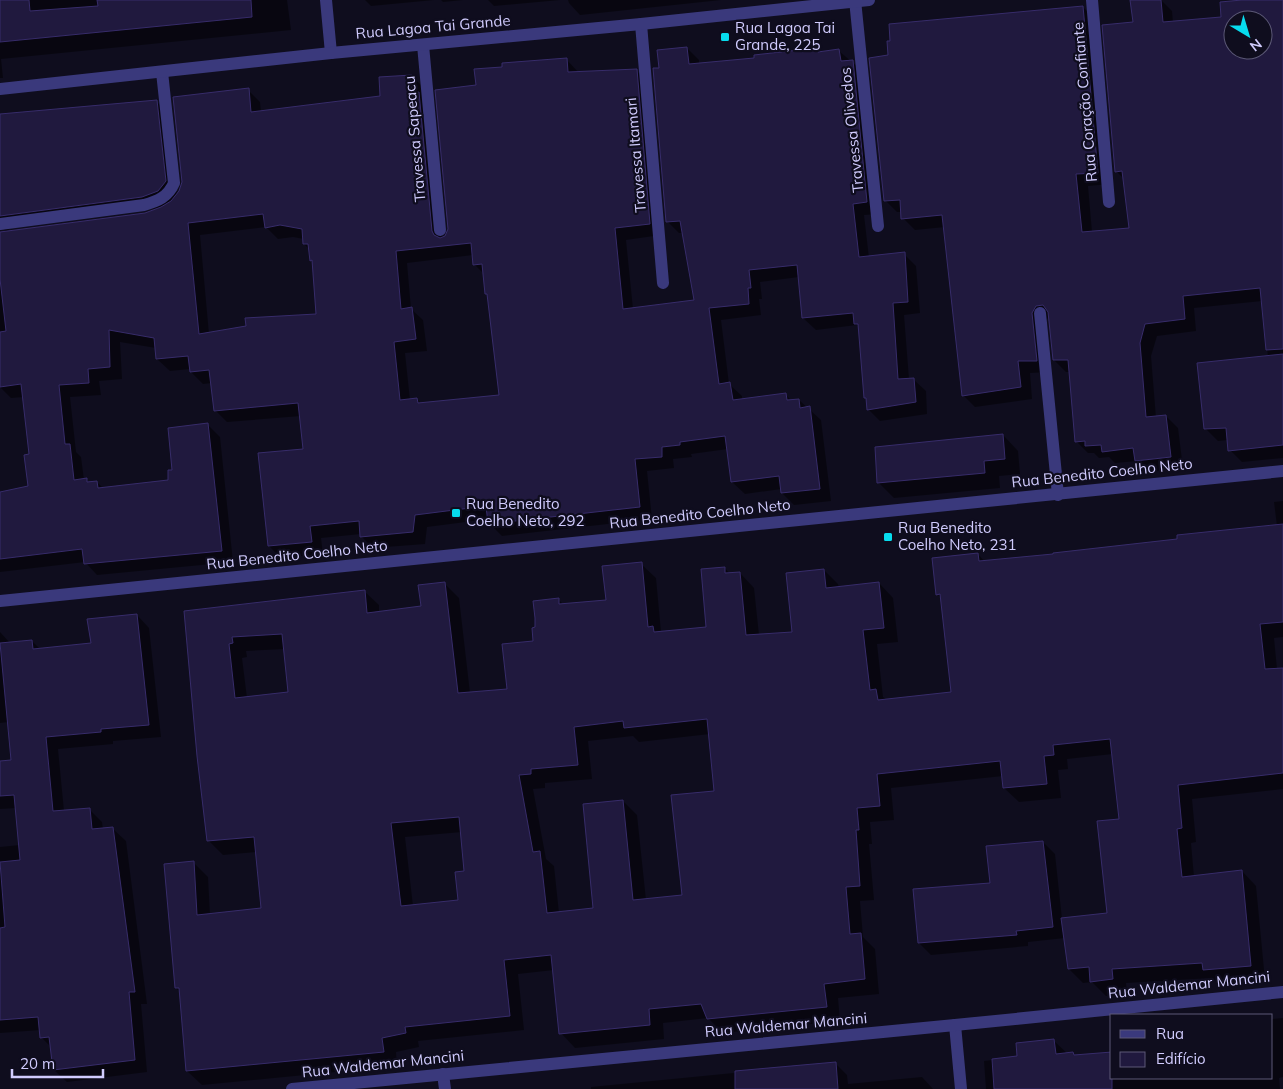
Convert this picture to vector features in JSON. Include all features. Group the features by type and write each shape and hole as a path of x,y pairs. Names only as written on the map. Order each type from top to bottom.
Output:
{"street":[{"path":"326,0 332,53"},
{"name":"Rua Lagoa Tai Grande","path":"0,89 332,53 869,0"},
{"name":"Rua Coração Confiante","path":"1092,0 1109,202"},
{"name":"Travessa Olivedos","path":"855,1 878,226"},
{"name":"Travessa Itamari","path":"641,24 663,283"},
{"name":"Travessa Sapeacu","path":"423,45 440,230"},
{"path":"0,224 144,205 158,201 167,195 174,183 162,72"},
{"path":"1040,313 1058,495"},
{"name":"Rua Benedito Coelho Neto","path":"0,601 1283,471"},
{"name":"Rua Waldemar Mancini","path":"292,1089 1283,992"},
{"path":"955,1025 961,1089"},
{"path":"444,1074 445,1089"}],"building":[{"path":"0,0 29,0 30,11 98,6 97,0 251,0 252,17 0,42"},
{"path":"1130,0 1161,0 1163,22 1221,17 1220,2 1283,0 1283,349 1266,350 1260,288 1183,296 1185,319 1145,324 1140,343 1146,417 1166,415 1171,457 1135,461 1133,448 1102,452 1101,445 1085,446 1085,441 1075,442 1068,360 1053,360 1048,312 1043,305 1036,306 1032,313 1037,361 1018,361 1021,387 962,396 942,215 901,219 900,200 884,201 869,58 888,55 887,41 890,41 889,24 1083,6 1098,173 1076,174 1082,232 1129,228 1122,171 1115,172 1102,25 1133,22"},
{"path":"687,47 689,64 754,58 754,55 817,48 818,52 839,49 841,61 853,60 867,202 853,204 859,257 905,252 908,302 893,303 898,379 914,378 916,402 867,410 866,398 864,398 858,324 854,324 853,313 802,318 797,265 749,270 751,288 748,288 749,304 709,308 719,384 730,382 733,400 786,393 787,400 799,399 800,408 810,406 820,489 781,493 779,476 731,482 725,436 680,442 680,445 662,447 662,457 635,459 640,507 488,524 486,506 415,515 413,532 360,537 359,521 310,526 312,542 268,546 258,453 303,449 298,403 214,411 209,370 190,372 188,356 156,359 154,338 109,330 110,367 88,369 89,383 59,385 65,444 70,444 74,480 87,478 87,482 97,481 98,488 168,480 168,470 172,470 168,428 208,423 222,551 84,564 82,549 0,559 0,492 28,486 24,455 29,454 21,384 0,387 0,332 6,331 0,279 0,232 145,213 171,201 179,191 182,182 173,97 249,88 251,112 380,96 379,77 412,75 414,93 419,92 432,231 434,235 440,238 445,236 448,229 435,90 476,85 474,69 502,67 502,63 567,58 568,72 637,69 650,224 615,228 623,309 694,300 680,221 666,222 653,68 659,68 657,50","holes":["263,214 265,228 280,225 302,229 303,244 308,244 310,261 312,260 316,314 245,318 246,326 199,334 188,223","471,243 473,265 482,264 499,395 418,403 417,398 400,400 394,342 416,339 412,307 401,309 396,251"]},
{"path":"157,100 166,181 158,191 142,197 0,216 0,114"},
{"path":"1283,354 1283,445 1228,451 1226,428 1204,429 1197,363"},
{"path":"1003,434 1005,459 984,461 985,473 877,483 875,447"},
{"path":"1283,524 1283,622 1260,624 1265,669 1283,668 1283,773 1178,785 1182,828 1177,829 1182,877 1242,870 1251,966 1203,970 1202,963 1112,969 1113,979 1090,982 1089,967 1068,969 1061,918 1107,913 1097,821 1119,819 1110,739 1053,745 1054,755 1044,756 1047,784 1003,788 1000,761 877,774 880,806 857,808 859,830 856,830 860,886 846,887 850,934 861,933 865,979 824,984 827,1007 707,1019 701,1004 649,1009 650,1025 559,1034 551,955 504,960 510,1016 405,1027 406,1033 382,1038 384,1052 186,1071 179,988 175,988 164,864 194,861 197,915 261,908 254,837 207,841 184,611 365,590 367,613 421,606 418,585 445,582 458,693 507,689 502,644 533,641 532,628 535,627 535,618 533,601 559,598 559,604 606,600 602,566 642,562 648,627 653,626 654,632 706,627 701,569 725,567 725,573 740,572 746,635 792,632 786,573 824,569 826,588 879,582 884,628 863,630 870,690 876,689 878,700 951,692 940,594 936,595 932,558 978,553 979,561 1177,539 1177,535","holes":["282,634 288,692 235,698 229,644 233,643 232,637","707,719 714,791 671,795 682,895 633,900 623,800 583,804 593,908 547,913 540,851 533,852 519,775 531,774 531,769 578,765 574,727 623,721 624,728","459,817 464,871 455,872 458,900 401,906 391,823"]},
{"path":"137,614 149,725 101,729 101,732 46,737 53,811 90,808 92,829 113,827 135,992 129,992 135,1060 53,1070 49,1037 40,1038 38,1017 0,1020 0,928 5,927 0,862 20,860 14,795 0,796 0,761 11,760 0,643 32,640 33,649 91,643 87,619"},
{"path":"1043,841 1053,927 1016,931 1017,935 918,943 913,889 990,883 986,846"},
{"path":"1054,1039 1056,1054 1073,1052 1074,1055 1110,1052 1112,1089 994,1089 992,1059 1017,1056 1016,1043"},
{"path":"836,1062 838,1089 735,1089 735,1071"}],"place":[{"name":"Rua Lagoa Tai Grande, 225","path":"725,37"},
{"name":"Rua Benedito Coelho Neto, 292","path":"456,513"},
{"name":"Rua Benedito Coelho Neto, 231","path":"888,537"}]}
